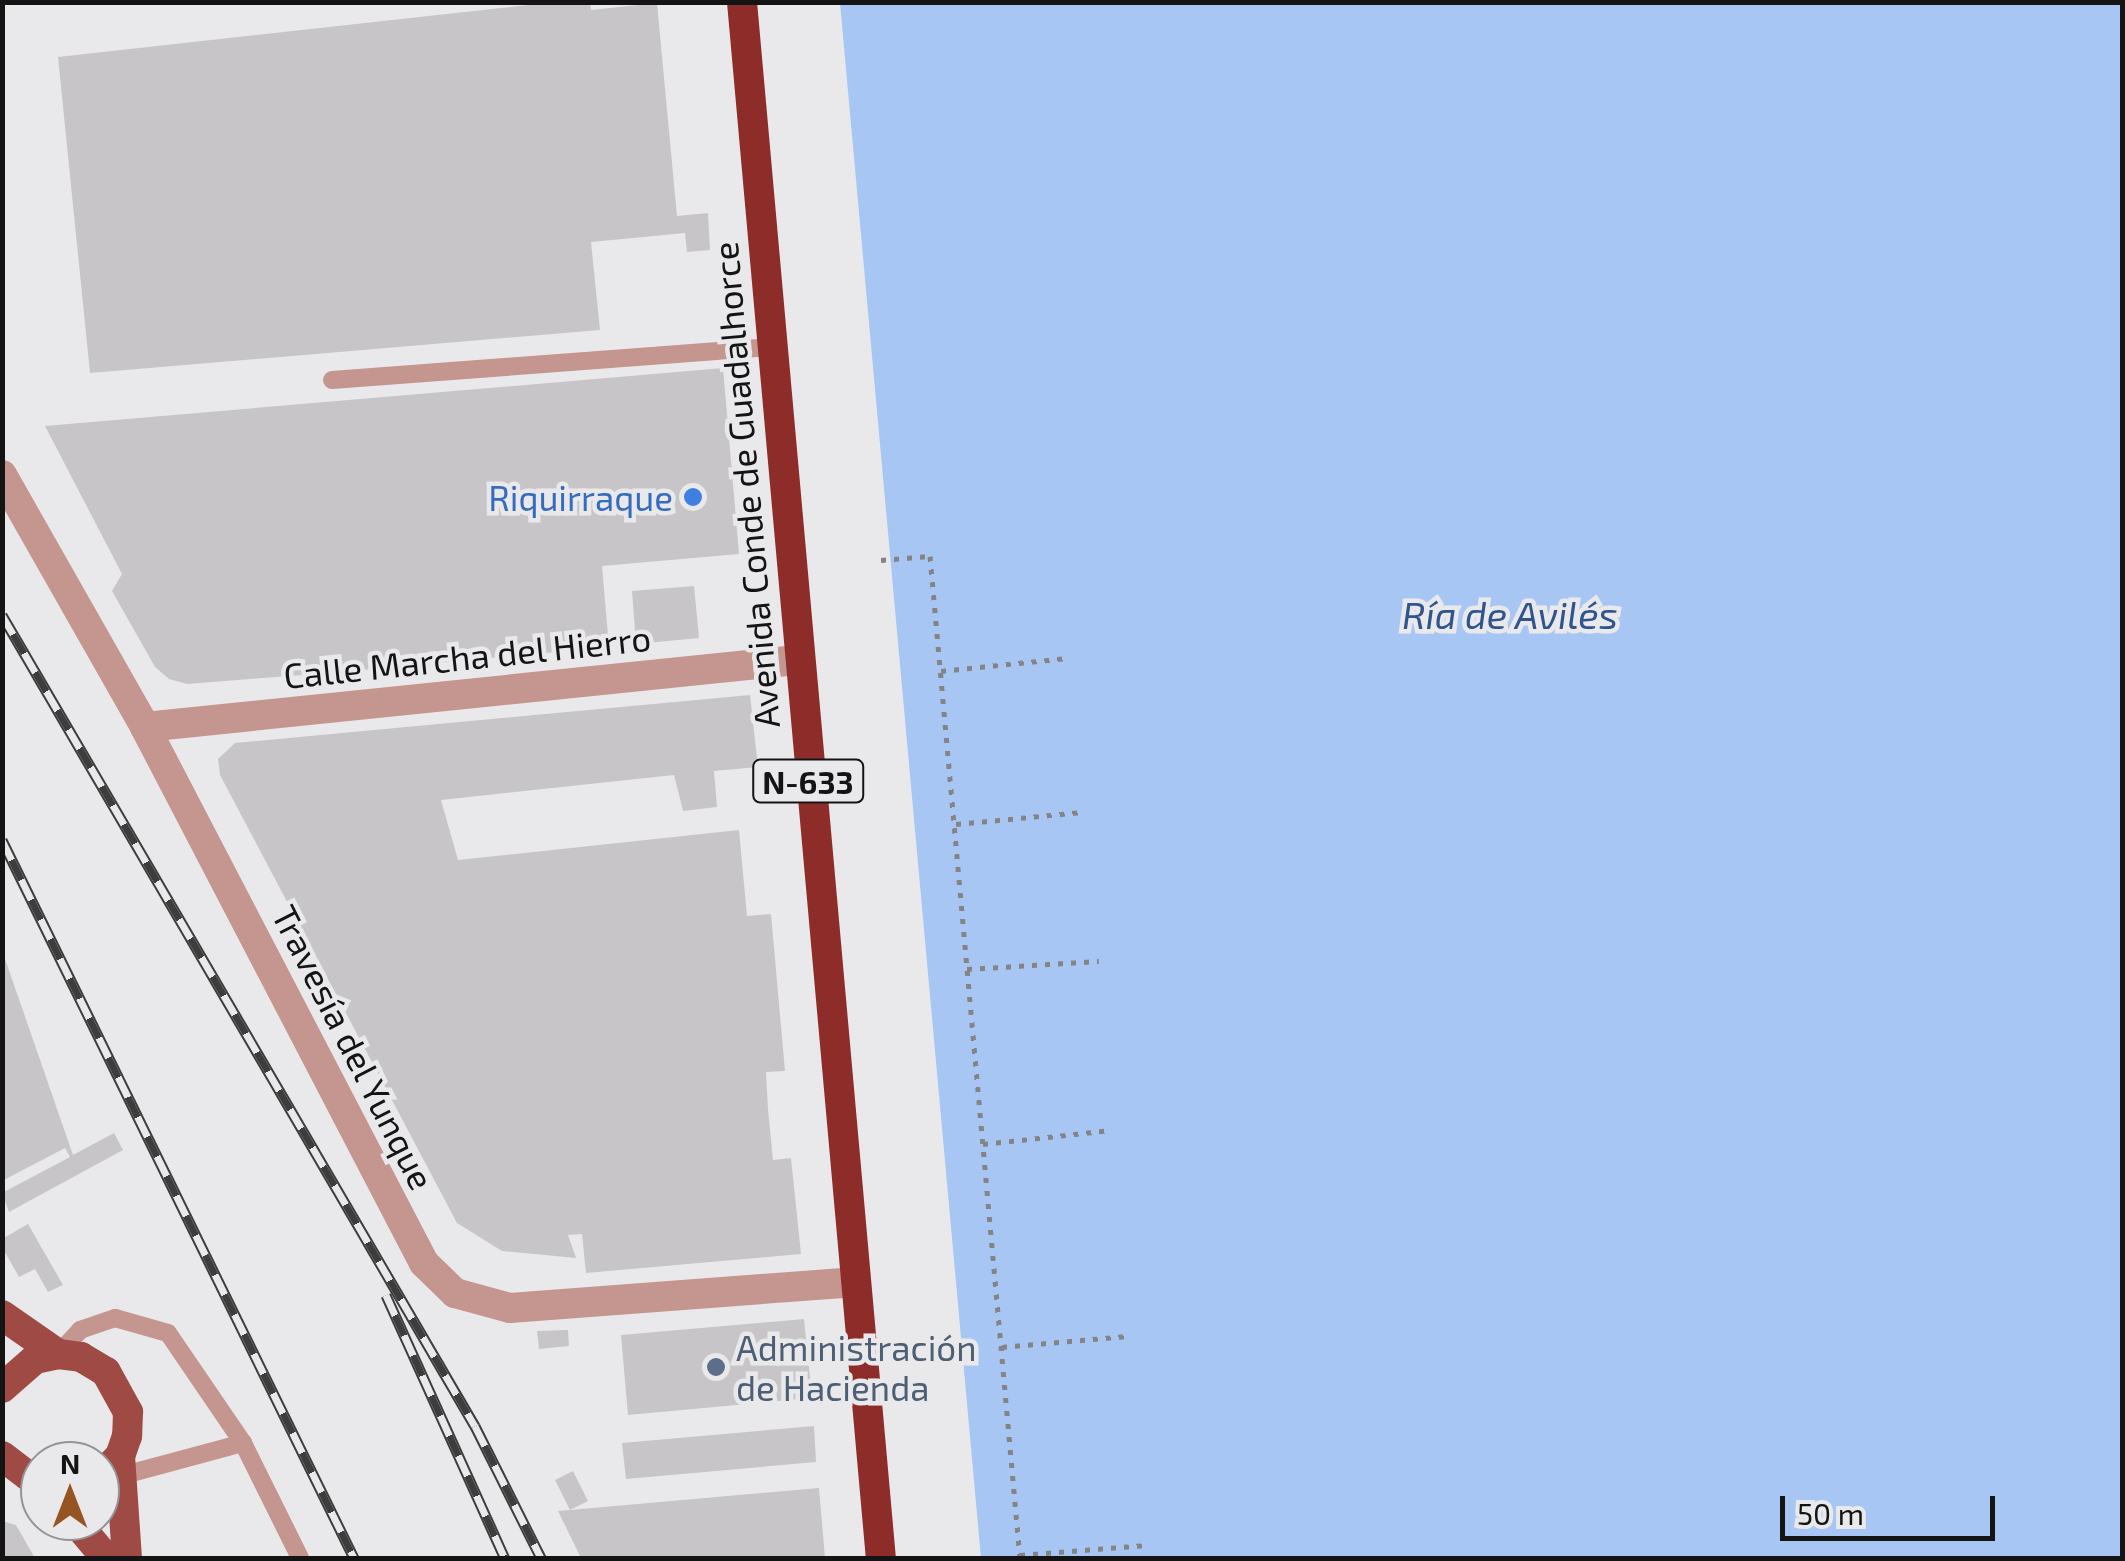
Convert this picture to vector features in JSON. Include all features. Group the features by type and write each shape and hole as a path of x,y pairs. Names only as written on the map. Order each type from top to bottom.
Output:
{"highway":[{"name":"Avenida Conde de Guadalhorce","path":"742,2 853,1282 881,1558"}],"main road":[{"path":"2,1315 58,1354 81,1357 121,1390 128,1412 119,1441"},
{"path":"5,1374 58,1354"},
{"path":"120,1514 127,1558"}],"street":[{"name":"Travesía del Yunque","path":"2,475 145,727 424,1263 455,1294 510,1308 853,1282"},
{"name":"Calle Marcha del Hierro","path":"145,727 798,660"}],"lane":[{"path":"332,380 771,346"},
{"path":"58,1354 80,1330 115,1318 151,1324 182,1346 243,1444 300,1558"},
{"path":"120,1471 160,1466 243,1444"},
{"path":"122,1522 140,1484 160,1466"}],"path":[{"path":"881,560 930,556 1019,1557 1147,1545"},
{"path":"940,670 1067,658"},
{"path":"954,824 1082,812"},
{"path":"967,968 1099,961"},
{"path":"983,1144 1111,1130"},
{"path":"1000,1347 1128,1336"}],"water":[{"name":"Ría de Avilés","path":"840,3 2122,3 2122,1558 981,1558"}],"building":[{"path":"555,2 590,2 591,10 657,3 677,216 708,213 710,250 687,252 685,233 591,242 600,330 90,373 58,57"},
{"path":"723,368 739,554 602,566 609,647 352,671 187,684 169,679 155,667 112,591 122,574 45,426"},
{"path":"694,586 699,638 636,644 632,591"},
{"path":"750,695 758,767 714,771 717,807 683,811 674,775 441,800 458,860 739,830 747,916 771,914 785,1071 766,1072 768,1109 773,1160 791,1158 801,1254 586,1273 582,1234 568,1235 576,1258 502,1251 457,1223 220,775 218,759 235,743"},
{"path":"3,953 73,1155 114,1133 123,1150 9,1212 2,1193 70,1157 65,1148 2,1181"},
{"path":"28,1224 63,1285 48,1292 35,1269 19,1277 2,1247 2,1239"},
{"name":"Administración de Hacienda","path":"804,1319 812,1398 628,1415 621,1335"},
{"path":"568,1330 569,1346 539,1349 537,1331"},
{"path":"814,1426 816,1462 626,1479 622,1443"},
{"path":"573,1471 588,1501 570,1510 555,1480"},
{"path":"819,1488 825,1558 581,1558 558,1511"},
{"path":"2,1521 16,1525 20,1541 25,1541 35,1558 2,1558"}],"railway":[{"path":"2,615 475,1426 541,1558"},
{"path":"2,840 354,1558"},
{"path":"386,1295 505,1558"}],"place":[{"name":"Riquirraque","path":"693,497"},
{"name":"Administración de Hacienda","path":"716,1367"}]}
